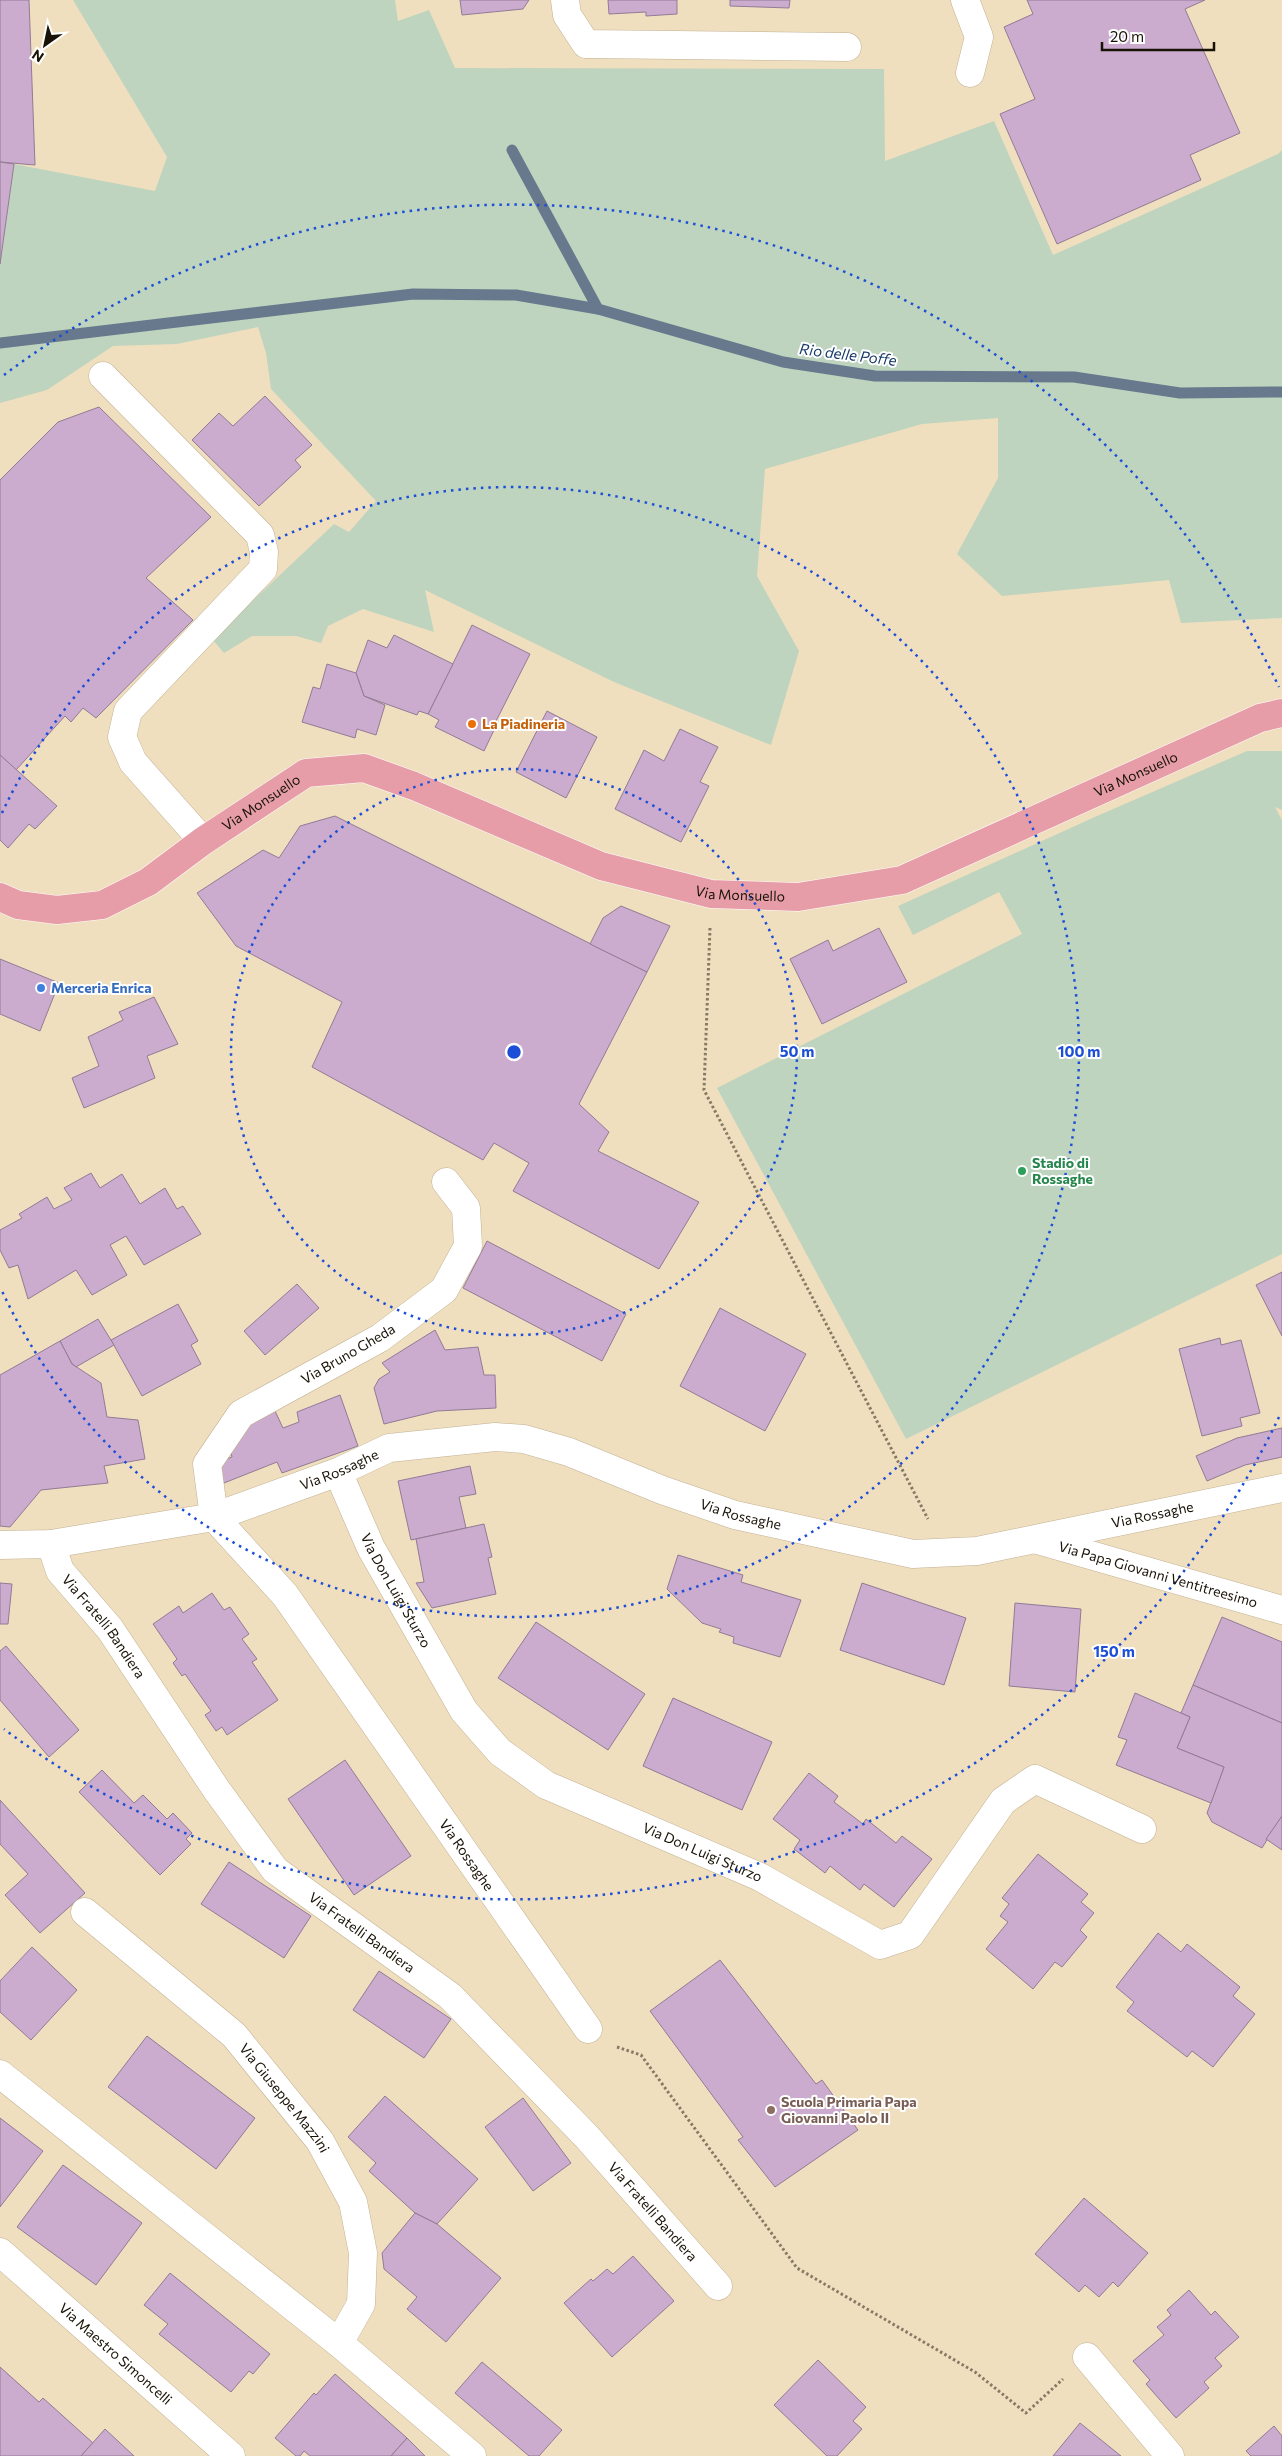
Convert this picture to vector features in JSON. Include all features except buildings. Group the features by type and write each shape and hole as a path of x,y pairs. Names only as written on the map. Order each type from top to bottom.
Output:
{"main road":[{"name":"Via Monsuello","path":"0,897 18,905 57,910 102,905 148,882 203,841 306,773 364,768 414,786 601,866 711,894 798,897 902,880 1260,718 1282,713"}],"street":[{"path":"565,0 567,15 586,44 847,47"},
{"path":"965,0 979,37 970,73"},
{"path":"103,376 260,535 264,552 263,569 128,711 122,738 133,762 203,841"},
{"name":"Via Bruno Gheda","path":"214,1517 207,1464 241,1414 380,1338 444,1290 468,1246 466,1208 446,1182"},
{"name":"Via Rossaghe","path":"0,1545 51,1544 214,1517 338,1472 388,1448 495,1437 524,1439 569,1452 662,1490 735,1515 913,1554 978,1550 1282,1488"},
{"name":"Via Don Luigi Sturzo","path":"338,1472 371,1548 464,1711 500,1752 546,1785 760,1877 880,1945 910,1934 1003,1801 1035,1779 1142,1829"},
{"name":"Via Rossaghe","path":"214,1517 286,1595 588,2029"},
{"name":"Via Papa Giovanni Ventitreesimo","path":"1034,1539 1282,1610"},
{"name":"Via Fratelli Bandiera","path":"51,1544 60,1571 110,1629 216,1789 275,1870 450,1996 588,2136 718,2286"},
{"name":"Via Giuseppe Mazzini","path":"85,1912 234,2035 320,2141 353,2202 363,2253 361,2304 339,2343"},
{"path":"0,2074 339,2343 472,2456"},
{"name":"Via Maestro Simoncelli","path":"0,2252 231,2456"},
{"path":"1087,2357 1170,2456"}],"path":[{"path":"711,894 704,1090 946,1553"},
{"path":"614,2046 641,2055 796,2268 975,2372 1026,2413 1087,2357"}],"green space":[{"path":"73,0 395,0 398,21 429,10 455,68 884,69 885,161 994,121 1053,255 1278,154 1282,150 1282,618 1181,623 1169,580 1002,596 957,554 998,478 998,418 922,424 765,469 757,576 799,651 771,745 614,682 425,590 434,632 363,609 328,626 321,643 296,636 252,636 224,653 212,639 334,524 349,532 376,501 271,389 266,353 258,327 177,344 113,346 47,390 0,403 0,264 14,164 155,191 167,157"},
{"name":"Stadio di Rossaghe","path":"1247,751 1282,751 1282,810 1275,807 1282,820 1282,1254 906,1439 717,1088 1022,934 999,892 913,935 898,906"}],"waterway":[{"name":"Rio delle Poffe","path":"512,150 598,309 783,362 875,376 1074,377 1180,393 1282,392"},
{"path":"0,343 413,294 516,295 598,309"}],"place":[{"name":"La Piadineria","path":"472,724"},
{"name":"Merceria Enrica","path":"41,988"},
{"name":"Stadio di Rossaghe","path":"1022,1171"},
{"name":"Scuola Primaria Papa Giovanni Paolo II","path":"771,2110"}]}
